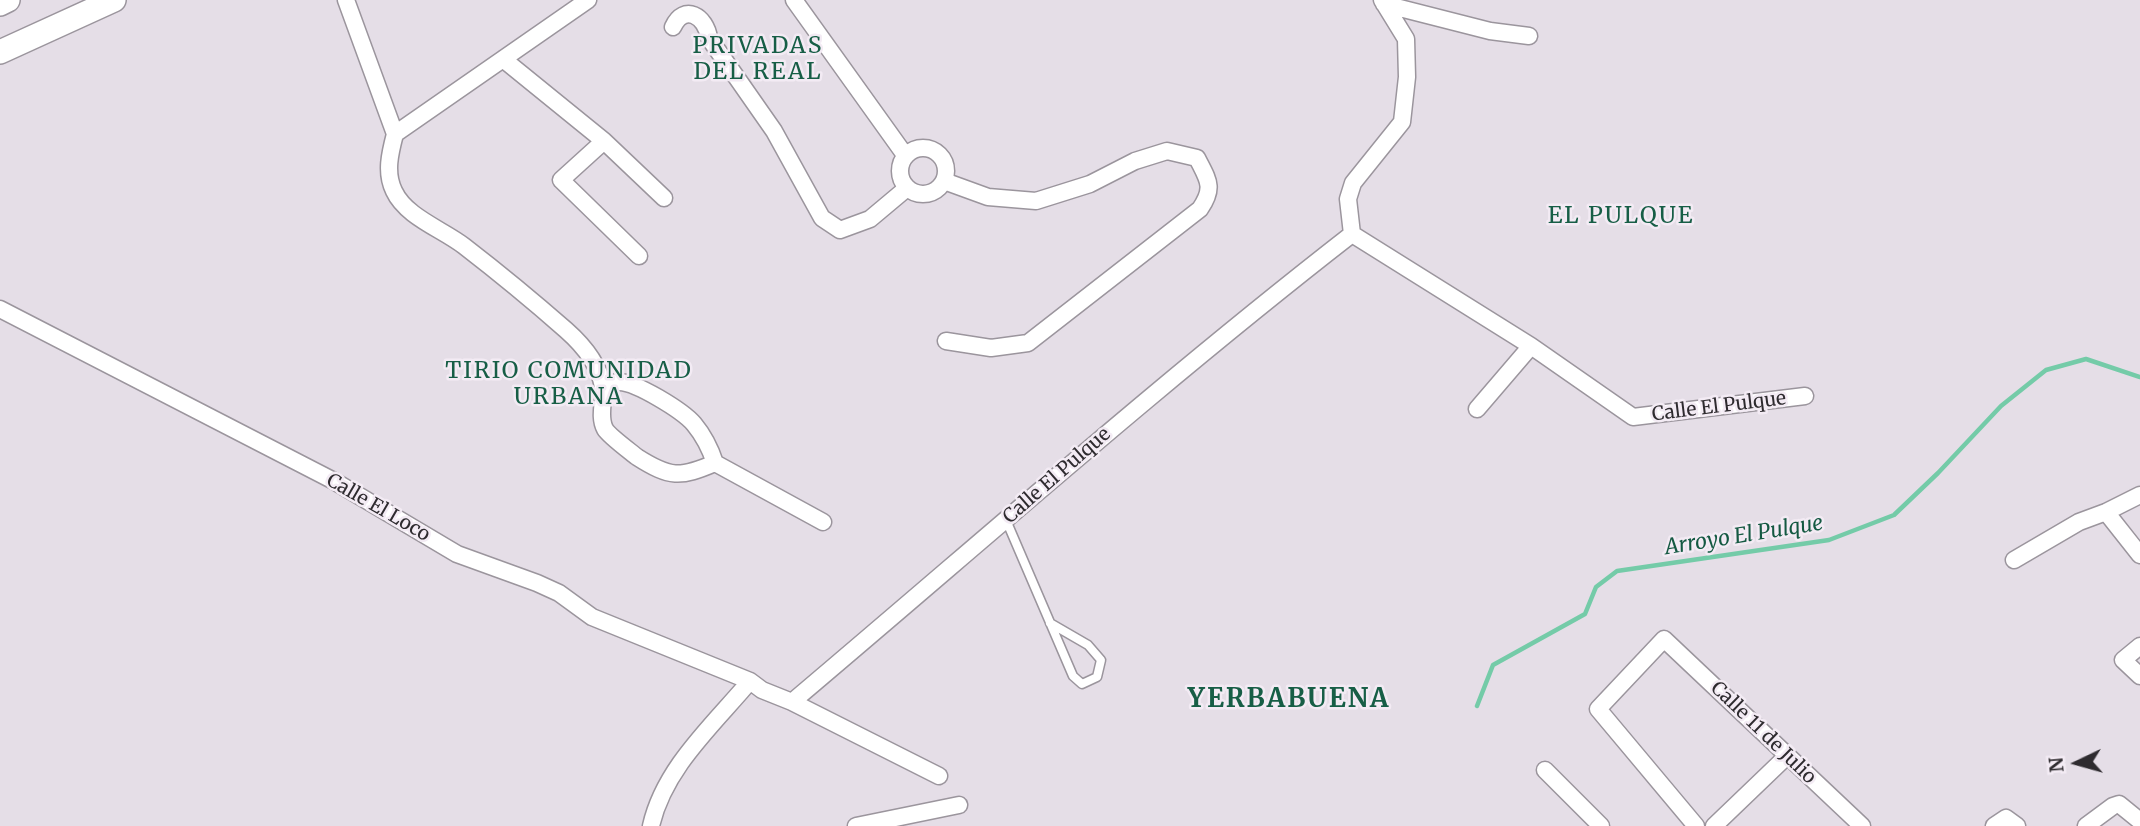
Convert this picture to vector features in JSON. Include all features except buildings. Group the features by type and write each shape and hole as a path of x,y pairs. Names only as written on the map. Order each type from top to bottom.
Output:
{"main road":[{"path":"0,52 114,0"}],"street":[{"path":"346,0 395,134 388,157 389,173 394,191 407,208 461,244 578,341 594,362 603,388 601,409 605,429 636,456 673,475 694,472 715,463"},
{"path":"395,134 588,0"},
{"path":"794,0 905,155"},
{"path":"1383,2 1490,31 1529,36"},
{"path":"1352,234 1348,199 1353,183 1402,122 1407,78 1406,39 1383,2"},
{"path":"673,27 676,20 686,15 697,16 704,21 709,38 774,131 822,218 840,230 870,219 907,188"},
{"path":"503,58 604,141 664,198"},
{"path":"604,141 561,180 639,256"},
{"path":"916,148 930,148 941,155 946,168 944,181 938,190 927,194 916,194 907,188 900,178 900,166 905,155 916,148"},
{"path":"944,181 988,197 1036,201 1090,184 1135,161 1167,151 1197,158 1210,184 1208,198 1200,209 1027,342 990,348 946,341"},
{"name":"Calle El Pulque","path":"792,702 1195,359 1352,234 1531,346 1633,417 1805,396"},
{"name":"Calle El Loco","path":"0,309 334,481 457,554 537,583 559,593 592,617 756,685"},
{"path":"1477,409 1531,346"},
{"path":"603,388 616,381 631,384 666,404 692,421 710,446 715,463 823,522"},
{"path":"2014,561 2079,522 2140,495"},
{"path":"2106,512 2140,555"},
{"name":"Calle 11 de Julio","path":"1696,826 1598,709 1664,639 1857,825"},
{"path":"2140,646 2123,660 2140,676"},
{"path":"651,826 655,806 674,770 756,685 939,776"},
{"path":"1714,826 1787,756"},
{"path":"1545,770 1601,826"},
{"path":"2086,826 2119,804 2140,821"},
{"path":"856,826 959,805"}],"lane":[{"path":"1006,520 1050,623 1073,676 1082,684 1097,677 1101,660 1088,645 1050,623"}],"waterway":[{"name":"Arroyo El Pulque","path":"1477,706 1493,665 1585,614 1596,587 1617,571 1829,540 1894,515 2001,406 2046,370 2086,359 2140,377"}],"district":[{"name":"PRIVADAS DEL REAL","path":"758,59"},
{"name":"EL PULQUE","path":"1621,216"},
{"name":"TIRIO COMUNIDAD URBANA","path":"569,384"},
{"name":"YERBABUENA","path":"1289,700"}]}
